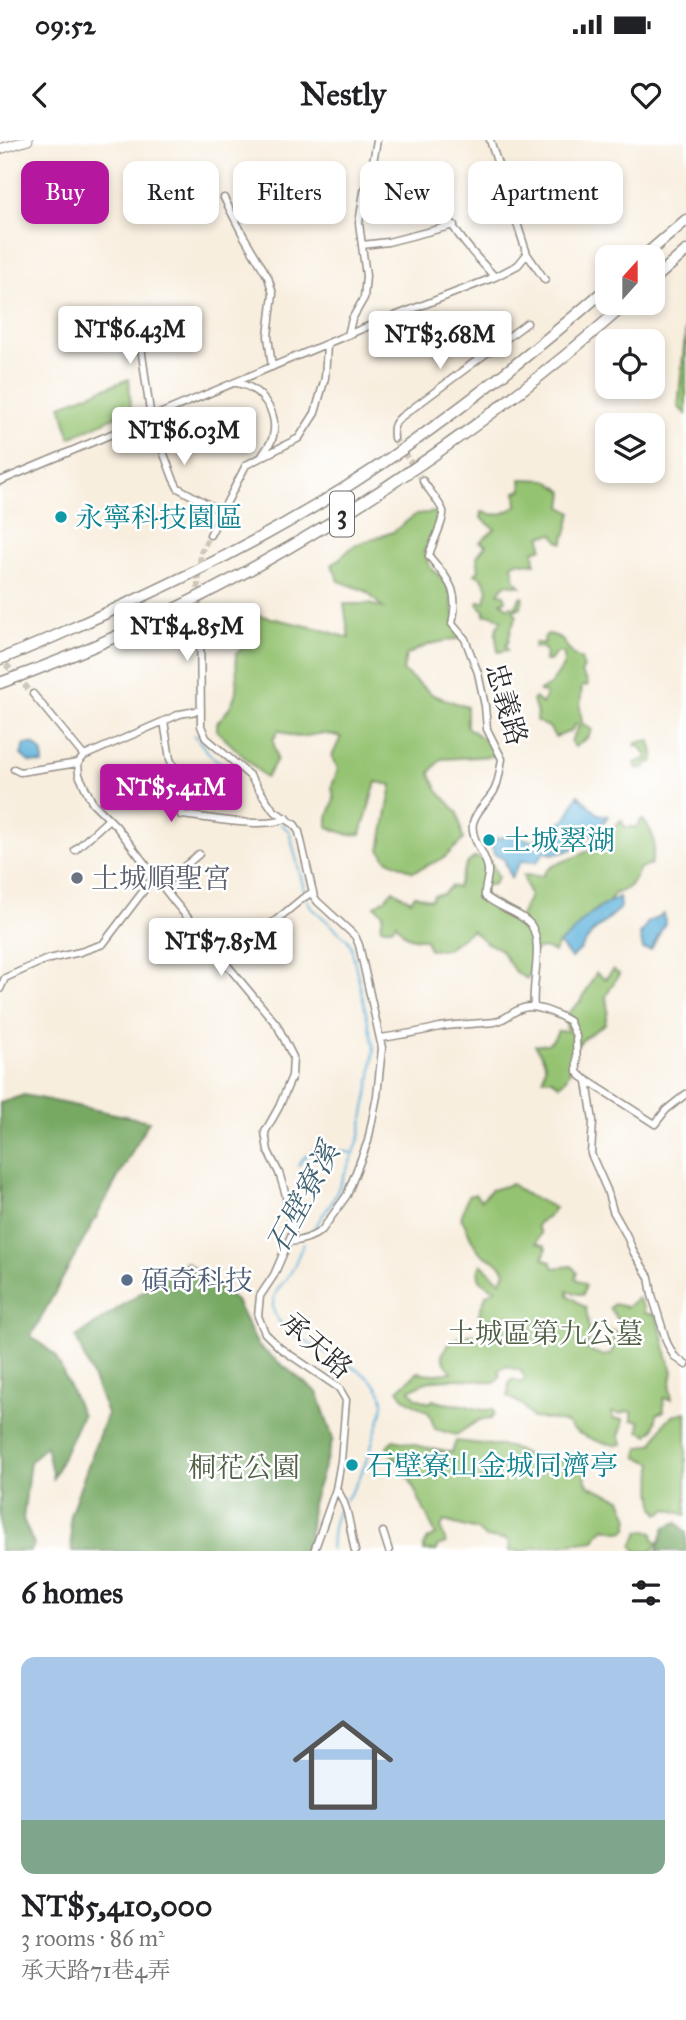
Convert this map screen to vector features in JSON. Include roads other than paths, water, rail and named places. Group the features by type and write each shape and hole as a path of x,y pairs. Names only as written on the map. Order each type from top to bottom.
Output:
{"highway":[{"path":"657,245 686,220"},
{"path":"665,269 686,251"},
{"name":"3","path":"0,659 141,598 234,551 320,502 402,450 483,391 595,298"},
{"name":"3","path":"0,683 69,657 152,620 249,570 331,521 413,469 495,411 612,315"}],"main road":[{"path":"0,149 28,140"}],"street":[{"path":"373,161 377,140"},
{"path":"489,140 527,254 545,279"},
{"path":"224,198 268,277 273,294 268,336 272,367"},
{"path":"348,335 352,319 364,298 366,276 360,217"},
{"path":"362,246 454,225 495,277"},
{"path":"0,481 348,335 495,277 518,265 527,254"},
{"path":"141,311 142,354 151,418 178,488 222,512"},
{"path":"394,438 393,428 401,417 527,323"},
{"path":"211,535 246,465 299,438 315,413 325,378 327,345"},
{"path":"236,383 251,389 270,406 274,425 273,437 262,456"},
{"name":"忠義路","path":"423,481 443,512 429,556 447,577 454,591 456,610 452,624 465,639 478,673 487,729 502,759 495,790 475,816 472,827 488,871 485,896 531,924 536,936 537,956 533,985 534,1007"},
{"path":"200,616 201,726 206,738 250,776 273,810 295,825 299,832 308,895 355,936 359,945 381,1038 378,1085 368,1141 347,1195 317,1235 289,1242"},
{"path":"33,694 84,756"},
{"path":"14,769 20,772 78,763 84,756 163,721 201,710"},
{"path":"163,721 170,759 182,789 181,815 263,824 284,819"},
{"name":"承天路","path":"78,763 79,775 92,802 109,819 277,1025 293,1057 292,1076 265,1132 268,1151 279,1172 293,1230 274,1275 260,1296 258,1316 265,1333 280,1348 344,1394 346,1409 338,1491 314,1551"},
{"path":"75,850 109,819"},
{"path":"162,886 199,854"},
{"path":"0,989 5,978 44,960 80,952 103,943 155,877"},
{"path":"225,962 308,895"},
{"path":"381,1038 440,1027 494,1022 519,1009 534,1007 569,1021 576,1037 577,1072 655,1124 666,1110 686,1094"},
{"path":"587,1081 593,1121 591,1154 613,1211 649,1277 667,1343 674,1356 686,1366"},
{"path":"338,1491 355,1551"},
{"path":"383,1532 389,1551"}],"water":[{"path":"25,744 33,744 43,753 43,764 29,762 21,755"},
{"path":"578,795 598,814 608,816 604,822 574,848 558,854 544,852 537,862 521,861 511,878 504,859 494,854 490,840 511,835 533,841 566,819"},
{"path":"619,897 620,909 593,932 571,958 559,943 593,912"},
{"path":"664,914 665,923 651,950 643,949 640,935 648,922"}],"waterway":[{"name":"石壁寮溪","path":"194,735 211,756 231,770"},
{"name":"石壁寮溪","path":"253,794 257,804 273,819"},
{"name":"石壁寮溪","path":"281,824 289,831 305,893"},
{"name":"石壁寮溪","path":"306,898 311,907 348,940 351,946 374,1048 360,1136 332,1202 309,1235"},
{"path":"298,1166 315,1151 352,1153"},
{"name":"石壁寮溪","path":"304,1243 291,1272 275,1295 273,1305 278,1319 290,1332 307,1343 364,1374 377,1387 383,1401 366,1463 345,1501"},
{"name":"石壁寮溪","path":"331,1551 334,1521 342,1505"}],"tunnel":[{"path":"394,438 423,481"},
{"path":"200,616 198,585 201,552 210,535"},
{"path":"0,658 33,694"}],"place":[{"name":"永寧科技園區","path":"61,517"},
{"name":"土城翠湖","path":"489,840"},
{"name":"土城順聖宮","path":"77,878"},
{"name":"碩奇科技","path":"127,1280"},
{"name":"石壁寮山金城同濟亭","path":"352,1465"}],"park label":[{"name":"土城區第九公墓","path":"545,1333"},
{"name":"桐花公園","path":"244,1467"}]}
